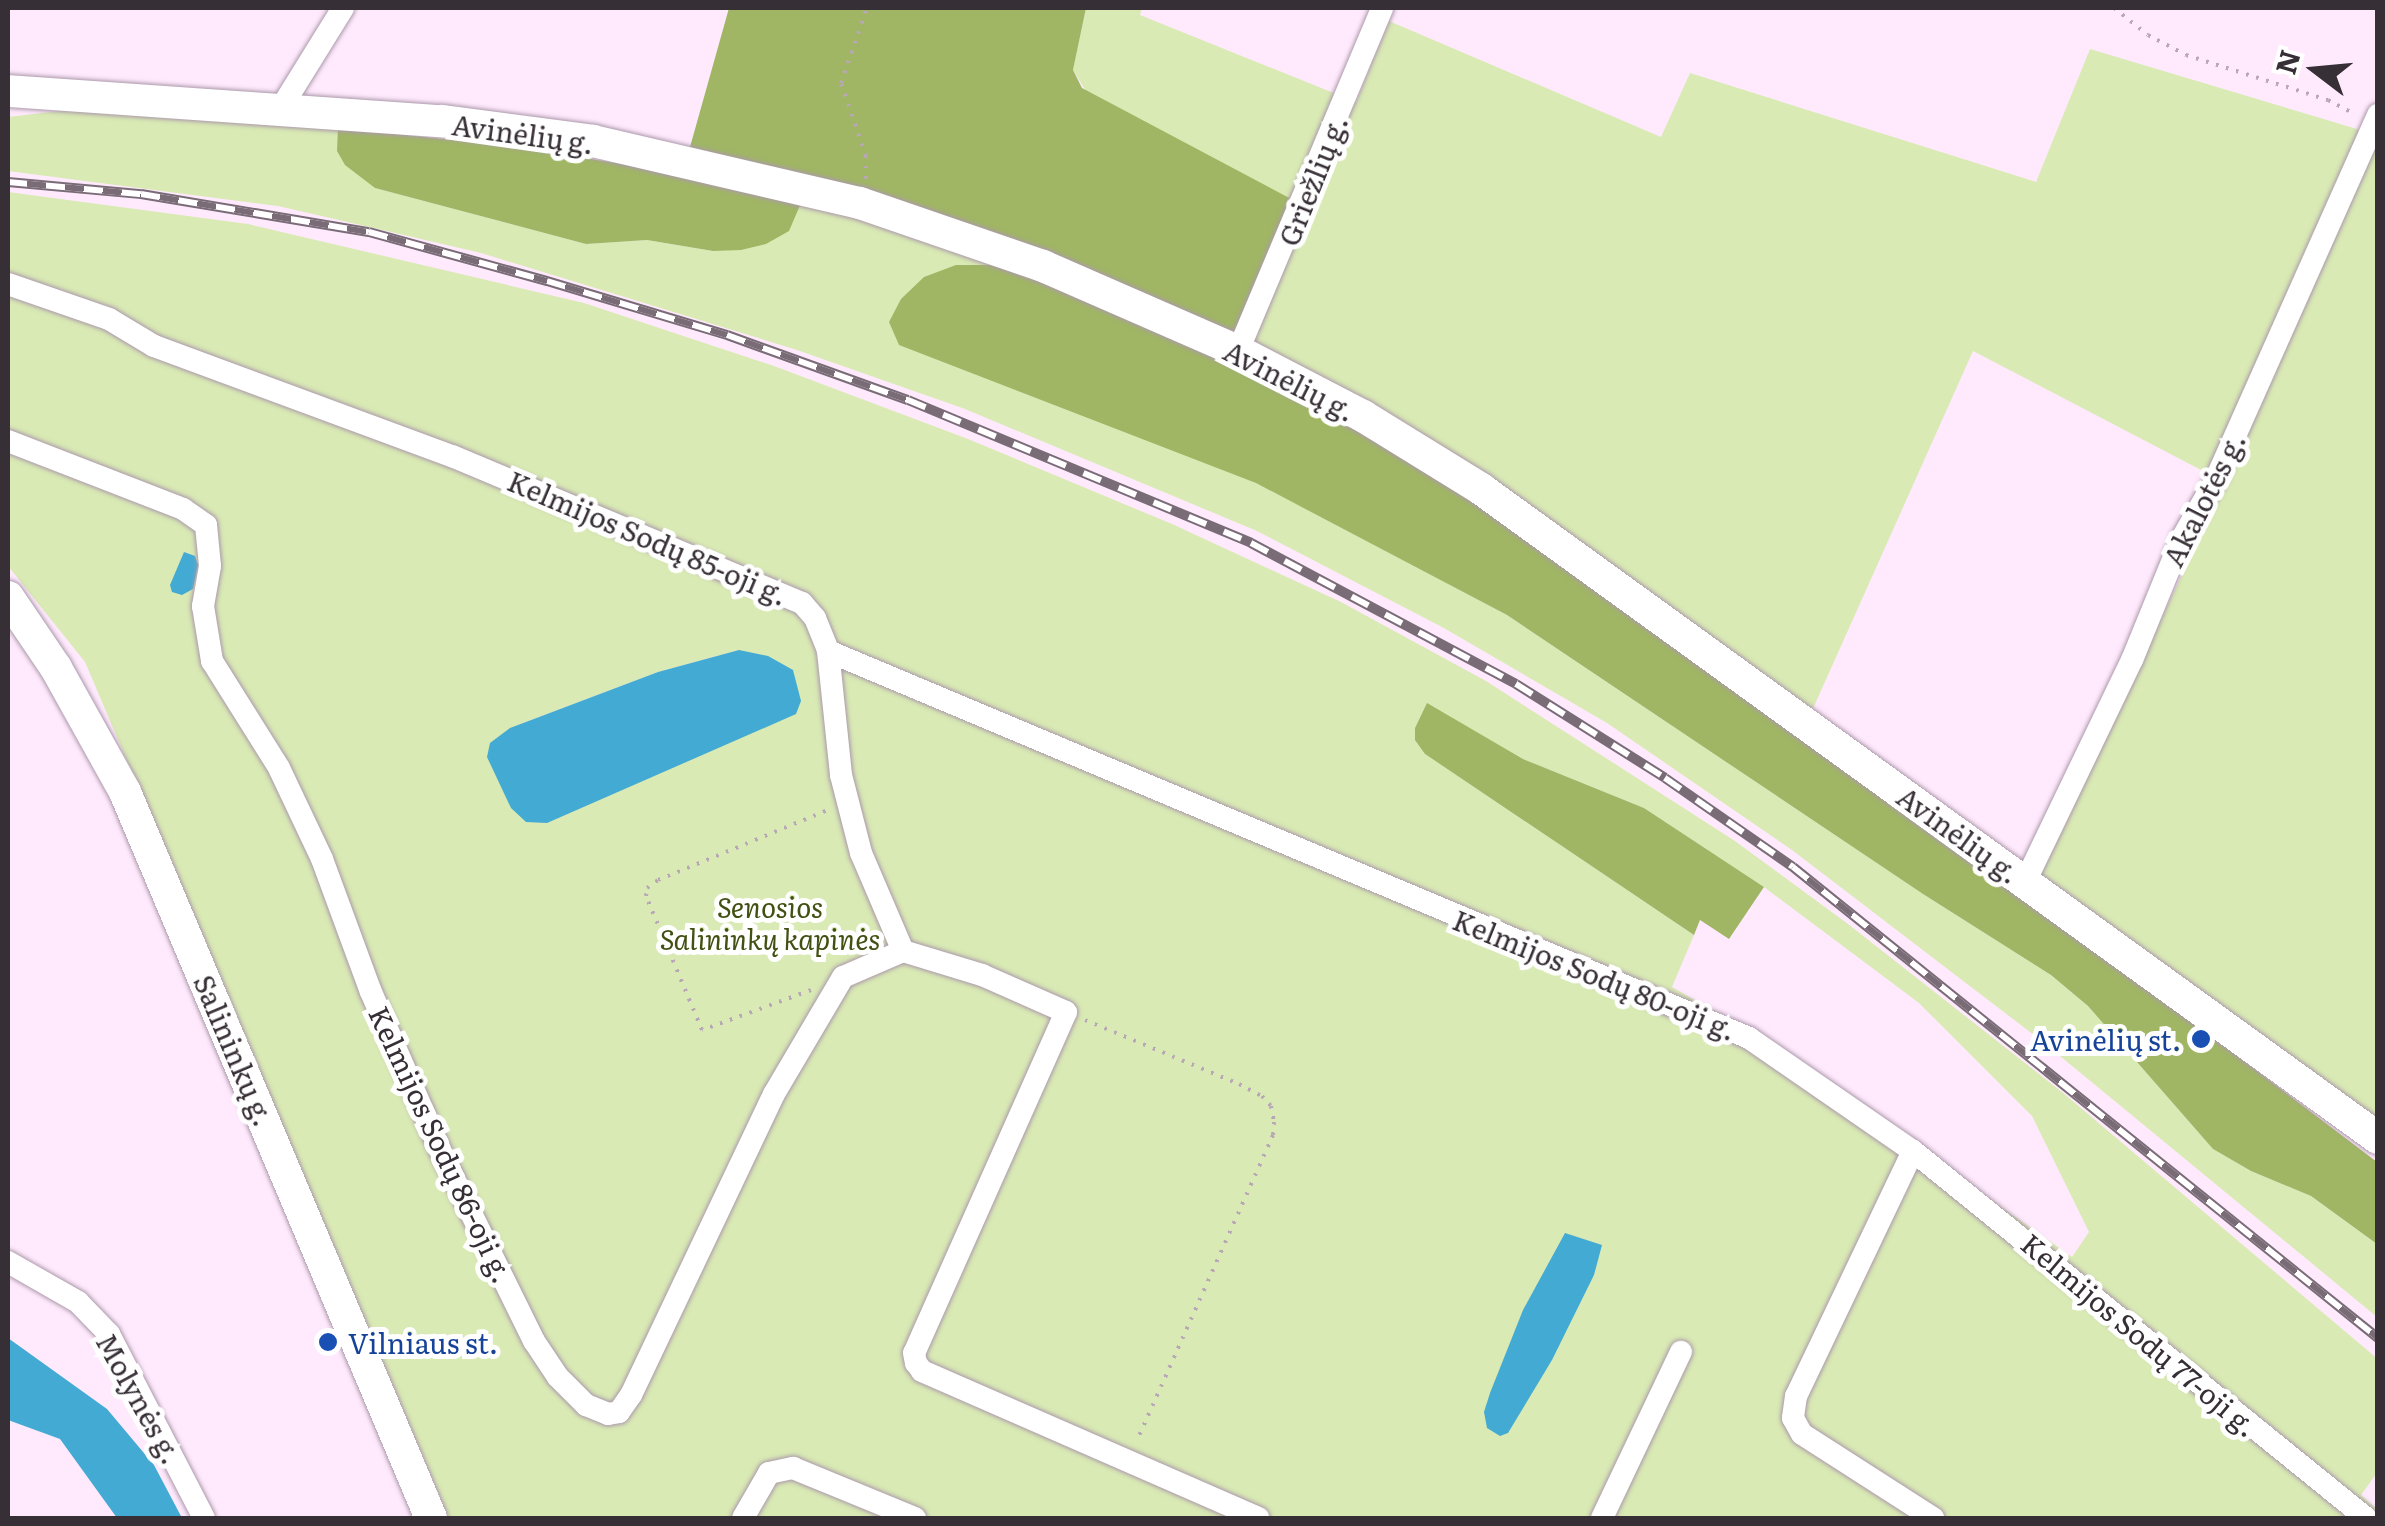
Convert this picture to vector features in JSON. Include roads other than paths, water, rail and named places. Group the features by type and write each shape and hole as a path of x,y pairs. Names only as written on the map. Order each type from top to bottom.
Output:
{"main road":[{"name":"Avinėlių g.","path":"8,91 442,121 593,141 860,203 1043,266 1238,351 1362,416 1481,489 2378,1138"},
{"name":"Salininkų g.","path":"8,597 65,682 125,792 426,1517"}],"street":[{"path":"282,108 343,8"},
{"name":"Griežlių g.","path":"1238,351 1382,8"},
{"name":"Akalotės g.","path":"2025,882 2132,660 2181,540 2223,464 2376,121"},
{"name":"Kelmijos Sodų 85-oji g.","path":"8,284 60,299 109,319 154,346 452,456 790,595 815,618 828,651 848,802 861,853 903,951"},
{"name":"Kelmijos Sodų 86-oji g.","path":"8,441 183,508 206,525 210,566 204,606 212,660 279,768 301,814 424,1115 534,1341 558,1377 586,1405 608,1414 619,1412 631,1395 774,1094 843,977 903,951"},
{"name":"Kelmijos Sodų 80-oji g.","path":"828,651 1749,1038 1912,1151"},
{"path":"903,951 982,975 1066,1012 914,1354 922,1371 1258,1518"},
{"path":"1912,1151 1796,1396 1793,1418 1802,1434 1932,1518"},
{"name":"Kelmijos Sodų 77-oji g.","path":"1912,1151 2366,1518"},
{"name":"Molynės g.","path":"8,1262 78,1302 109,1334 204,1518"},
{"path":"1602,1518 1681,1352"},
{"path":"743,1518 769,1473 793,1468 811,1471 914,1518"}],"water":[{"path":"184,552 195,556 198,565 193,589 182,595 172,592 170,585"},
{"path":"739,650 768,656 793,670 801,701 796,714 547,823 526,822 511,808 487,757 490,743 510,728 658,672"},
{"path":"1565,1233 1602,1245 1594,1275 1552,1360 1508,1433 1500,1436 1487,1428 1484,1412 1490,1393 1523,1310"},
{"path":"8,1338 107,1409 154,1465 182,1518 117,1518 60,1439 8,1420"}],"railway":[{"path":"8,182 141,194 369,232 547,281 727,335 908,400 1251,543 1516,684 1665,778 1793,867 2378,1338"}],"place":[{"name":"Avinėlių st.","path":"2201,1039"},
{"name":"Vilniaus st.","path":"328,1342"}],"park label":[{"name":"Senosios Salininkų kapinės","path":"770,922"}]}
